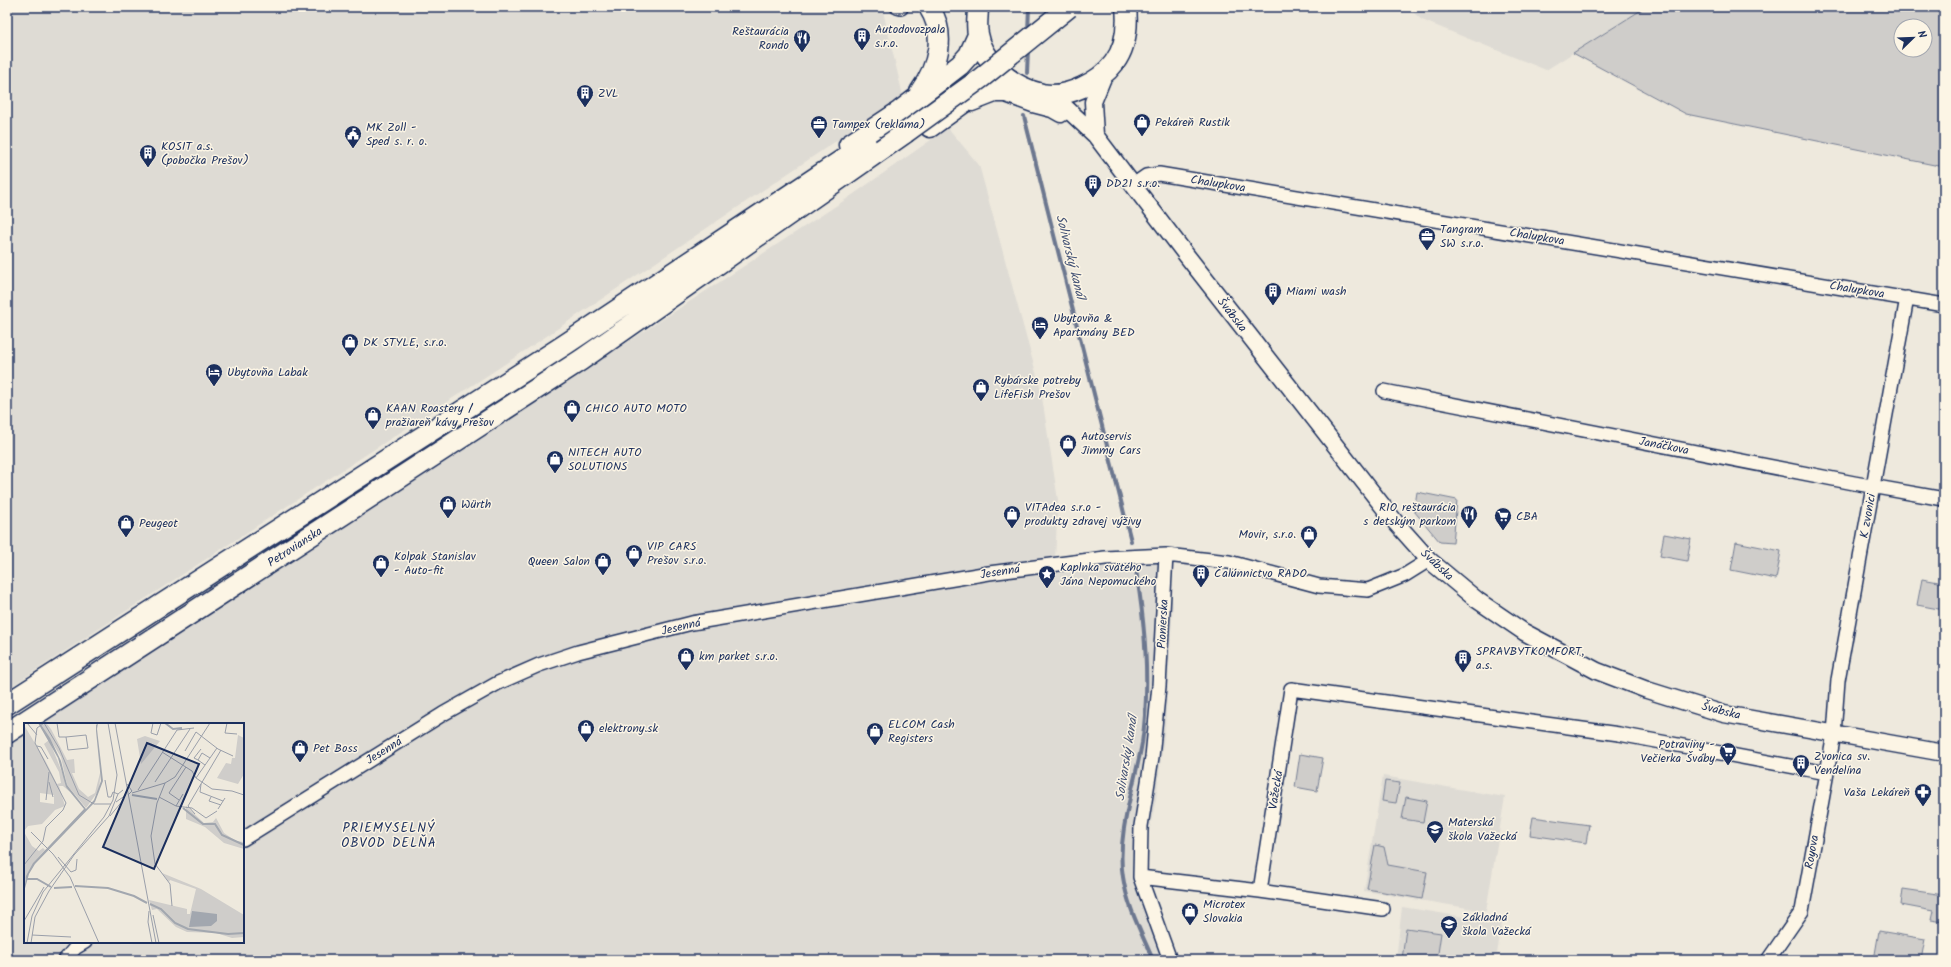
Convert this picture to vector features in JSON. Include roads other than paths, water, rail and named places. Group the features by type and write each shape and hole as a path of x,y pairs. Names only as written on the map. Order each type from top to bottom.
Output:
{"main road":[{"path":"901,123 917,95 928,80 934,67 938,50 938,29 929,7"},
{"path":"581,360 901,123 974,68 1050,7"},
{"path":"901,123 981,78 1069,7"},
{"path":"581,360 674,305 988,85 1000,82 1015,84 1042,94 1074,90 1090,85 1104,75 1115,62 1122,48 1127,28 1127,7"},
{"path":"901,123 960,65 969,54 975,18"},
{"path":"975,18 982,49 991,62 1015,84"},
{"name":"Petrovianska","path":"7,704 566,344 901,123"},
{"name":"Petrovianska","path":"7,733 581,360"}],"street":[{"path":"1095,134 1093,102 1104,75"},
{"path":"954,110 987,96 1006,94 1052,109 1095,134"},
{"name":"Švábska","path":"1042,94 1064,106 1095,134 1396,523 1429,560 1477,600 1524,632 1597,671 1646,690 1724,714 1944,753"},
{"name":"Chalupkova","path":"1133,185 1146,176 1159,174 1944,305"},
{"name":"K zvonici","path":"1834,734 1838,680 1906,298"},
{"name":"Janáčkova","path":"1384,391 1944,499"},
{"path":"1166,555 1228,562 1320,586 1368,590 1405,575 1429,560"},
{"name":"Jesenná","path":"244,838 488,688 517,674 578,652 692,623 989,574 1065,562 1166,555"},
{"name":"Pionierska","path":"1166,555 1159,686 1152,757 1141,826 1140,877 1170,960"},
{"name":"Važecká","path":"1260,891 1291,689 1619,734 1827,773"},
{"name":"Royova","path":"1768,960 1802,911 1834,734"},
{"path":"1140,877 1260,891 1383,909"},
{"path":"65,960 75,948 83,943"}],"waterway":[{"name":"Solivarský kanál","path":"1028,32 1029,7"},
{"name":"Solivarský kanál","path":"1027,73 1028,49"},
{"name":"Solivarský kanál","path":"1024,116 1131,541"},
{"name":"Solivarský kanál","path":"1134,559 1144,628 1146,651 1146,697 1142,743 1124,827 1122,861 1123,877 1128,899 1135,920 1153,960"}],"place":[{"name":"Autodovozpala s.r.o.","path":"862,51"},
{"name":"Reštaurácia Rondo","path":"802,53"},
{"name":"ZVL","path":"585,108"},
{"name":"Pekáreň Rustik","path":"1142,137"},
{"name":"Tampex (reklama)","path":"819,139"},
{"name":"MK Zoll - Sped s. r. o.","path":"353,149"},
{"name":"KOSIT a.s. (pobočka Prešov)","path":"148,168"},
{"name":"DD21 s.r.o.","path":"1093,198"},
{"name":"Tangram SW s.r.o.","path":"1427,251"},
{"name":"Miami wash","path":"1273,306"},
{"name":"Ubytovňa & Apartmány BED","path":"1040,340"},
{"name":"DK STYLE, s.r.o.","path":"350,357"},
{"name":"Ubytovňa Labak","path":"214,387"},
{"name":"Rybárske potreby LifeFish Prešov","path":"981,402"},
{"name":"CHICO AUTO MOTO","path":"572,423"},
{"name":"KAAN Roastery / pražiareň kávy Prešov","path":"373,430"},
{"name":"Autoservis Jimmy Cars","path":"1068,458"},
{"name":"NITECH AUTO SOLUTIONS","path":"555,474"},
{"name":"Würth","path":"448,519"},
{"name":"VITAdea s.r.o - produkty zdravej výživy","path":"1012,529"},
{"name":"RIO reštaurácia s detským parkom","path":"1469,529"},
{"name":"CBA","path":"1503,531"},
{"name":"Peugeot","path":"126,538"},
{"name":"Movir, s.r.o.","path":"1309,549"},
{"name":"VIP CARS Prešov s.r.o.","path":"634,568"},
{"name":"Queen Salon","path":"603,576"},
{"name":"Kolpak Stanislav - Auto-fit","path":"381,578"},
{"name":"Čalúnnictvo RADO","path":"1201,588"},
{"name":"Kaplnka svätého Jána Nepomuckého","path":"1047,589"},
{"name":"km parket s.r.o.","path":"686,671"},
{"name":"SPRAVBYTKOMFORT, a.s.","path":"1463,673"},
{"name":"elektrony.sk","path":"586,743"},
{"name":"ELCOM Cash Registers","path":"875,746"},
{"name":"Pet Boss","path":"300,763"},
{"name":"Potraviny - Večierka Šváby","path":"1728,766"},
{"name":"Zvonica sv. Vendelína","path":"1801,778"},
{"name":"Vaša Lekáreň","path":"1923,807"},
{"name":"Materská škola Važecká","path":"1435,844"},
{"name":"Microtex Slovakia","path":"1190,926"},
{"name":"Základná škola Važecká","path":"1449,939"}],"district":[{"name":"PRIEMYSELNÝ OBVOD DELŇA","path":"389,836"}]}
